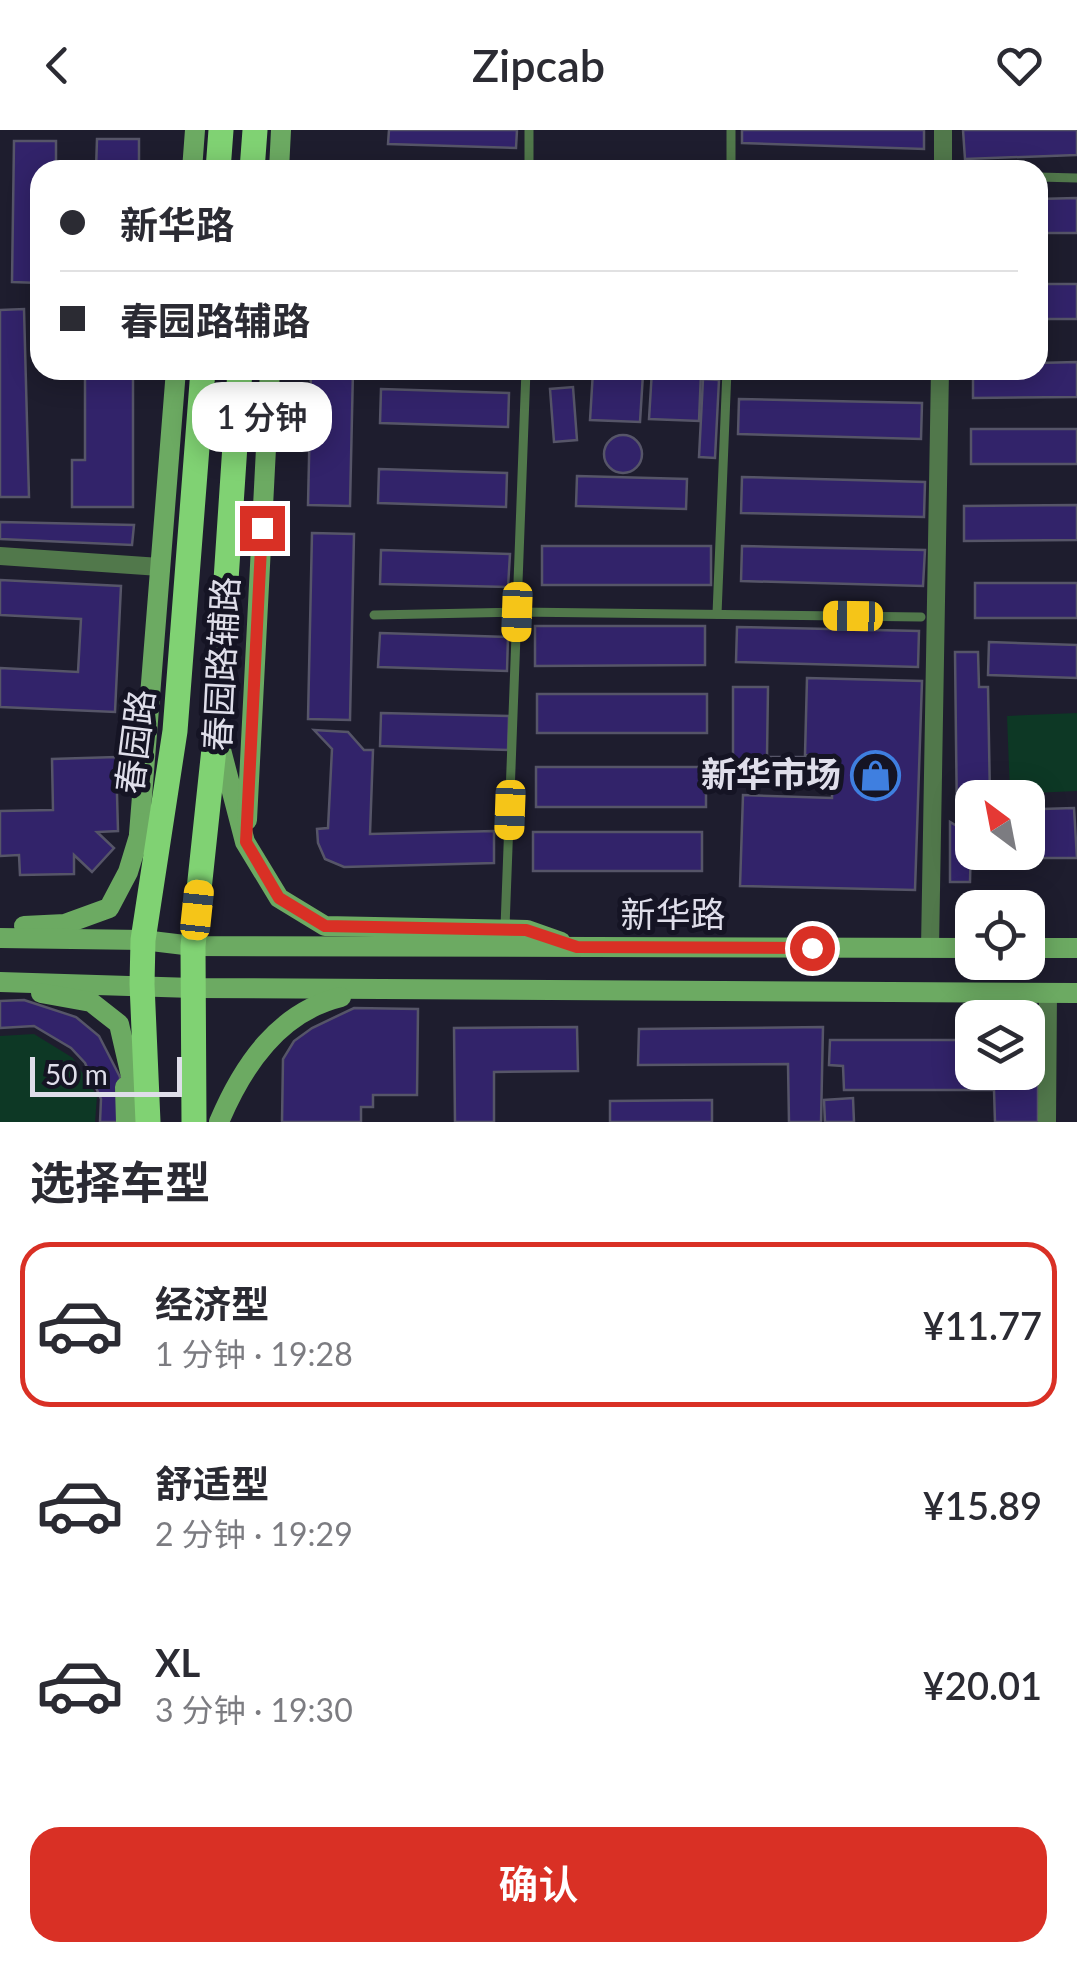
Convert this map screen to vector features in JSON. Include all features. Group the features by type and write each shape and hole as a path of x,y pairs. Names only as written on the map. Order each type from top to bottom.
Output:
{"main road":[{"path":"193,160 195,130"},
{"path":"219,160 222,130"},
{"path":"253,160 255,130"},
{"path":"280,160 281,130"},
{"name":"春园路辅路","path":"139,834 175,380"},
{"name":"春园路","path":"145,1122 143,940 175,731 202,380"},
{"path":"194,1122 193,946 216,730 239,380"},
{"name":"春园路辅路","path":"246,842 269,380"},
{"path":"216,730 246,842 279,898 325,926 526,930 577,947"},
{"path":"0,926 65,924 109,908 128,872 175,731"},
{"name":"新华路","path":"0,938 143,940 193,946 955,948"},
{"path":"1045,948 1077,948"},
{"path":"0,984 1077,993"},
{"path":"0,984 91,1002 119,1024 145,1122"},
{"path":"222,1119 267,1039 314,1004 376,989"},
{"path":"124,1045 126,1122"}],"street":[{"path":"942,160 943,130"},
{"path":"930,948 940,380"},
{"path":"0,556 160,567"},
{"path":"1047,1122 1048,992"}],"lane":[{"path":"529,130 529,160"},
{"path":"731,160 732,130"},
{"path":"1048,177 1077,178"},
{"path":"505,930 526,380"},
{"path":"717,614 726,380"},
{"path":"374,615 517,612 921,616"}],"green space":[{"path":"1077,713 1077,791 1045,792 1045,780 1009,780 1007,716"},
{"path":"34,1034 73,1058 97,1096 95,1122 0,1122 0,1036"}],"building":[{"path":"389,130 517,130 516,148 388,144"},
{"path":"742,130 924,130 924,149 742,143"},
{"path":"963,130 1077,130 1077,155 965,159"},
{"path":"97,139 139,139 139,160 96,160"},
{"path":"14,141 56,141 56,160 30,160 30,283 12,282"},
{"path":"1077,198 1077,233 1048,233 1048,199"},
{"path":"1048,284 1077,284 1077,319 1048,319"},
{"path":"24,309 29,497 0,497 0,310"},
{"path":"1077,362 1077,397 973,398 973,380 1048,380 1048,363"},
{"path":"85,380 133,380 133,507 72,507 72,460 85,460"},
{"path":"311,380 353,380 350,506 308,505"},
{"path":"592,380 643,380 640,422 590,420"},
{"path":"651,380 701,380 699,421 649,419"},
{"path":"703,380 719,380 715,458 699,457"},
{"path":"573,387 577,440 554,442 550,389"},
{"path":"381,389 509,393 508,427 380,423"},
{"path":"739,399 922,403 921,439 738,434"},
{"path":"971,429 1077,429 1077,464 971,464"},
{"path":"623,435 636,441 642,454 636,467 623,473 610,467 604,454 610,441"},
{"path":"379,469 507,473 506,507 378,503"},
{"path":"577,476 687,479 686,509 576,506"},
{"path":"742,477 925,482 924,517 741,513"},
{"path":"1077,505 1077,540 964,541 964,506"},
{"path":"0,522 134,525 132,545 0,539"},
{"path":"312,533 354,534 350,720 308,719"},
{"path":"542,546 711,546 711,585 542,585"},
{"path":"742,546 925,550 923,586 741,581"},
{"path":"381,550 510,554 508,587 380,584"},
{"path":"0,580 121,586 115,712 0,707 0,668 78,672 81,619 0,615"},
{"path":"975,583 1077,583 1077,618 975,618"},
{"path":"535,626 705,626 705,665 535,666"},
{"path":"737,627 919,631 918,667 736,662"},
{"path":"380,633 508,637 507,671 378,667"},
{"path":"989,642 1077,645 1077,678 988,675"},
{"path":"955,652 978,652 979,687 988,687 990,780 956,780"},
{"name":"新华市场","path":"807,678 922,681 915,890 740,886 743,795 832,798 833,756 805,755"},
{"path":"733,687 768,687 767,757 824,757 824,783 733,784"},
{"path":"537,694 707,694 707,733 537,733"},
{"path":"381,713 509,716 508,750 380,746"},
{"path":"314,730 348,732 364,750 373,750 370,834 494,831 494,863 344,867 325,859 317,829 328,828 332,749"},
{"path":"116,757 118,831 97,832 114,848 92,872 74,855 74,874 20,875 19,855 0,856 0,811 53,810 52,759"},
{"path":"536,767 706,767 706,807 536,807"},
{"path":"1074,808 1077,858 1045,858 1045,809"},
{"path":"950,822 955,825 955,870 970,870 970,882 950,882"},
{"path":"533,832 702,832 702,871 533,871"},
{"path":"24,1000 76,1017 99,1036 120,1077 121,1122 100,1122 101,1099 85,1063 71,1048 34,1026 0,1028 0,1001"},
{"path":"354,1008 418,1009 417,1095 373,1095 373,1107 361,1107 361,1122 282,1122 283,1059 294,1041"},
{"path":"577,1027 578,1071 494,1072 494,1122 455,1122 454,1028"},
{"path":"823,1027 821,1122 789,1122 788,1064 638,1065 639,1029"},
{"path":"830,1040 955,1040 955,1090 844,1090 843,1066 829,1065"},
{"path":"994,1090 1038,1090 1038,1122 995,1122"},
{"path":"853,1098 854,1122 825,1122 824,1100"},
{"path":"712,1100 712,1122 610,1122 610,1101"}],"place":[{"name":"新华市场","path":"876,775"}],"route":[{"path":"262,528 246,842 279,898 325,926 526,930 577,947 812,948"}]}
